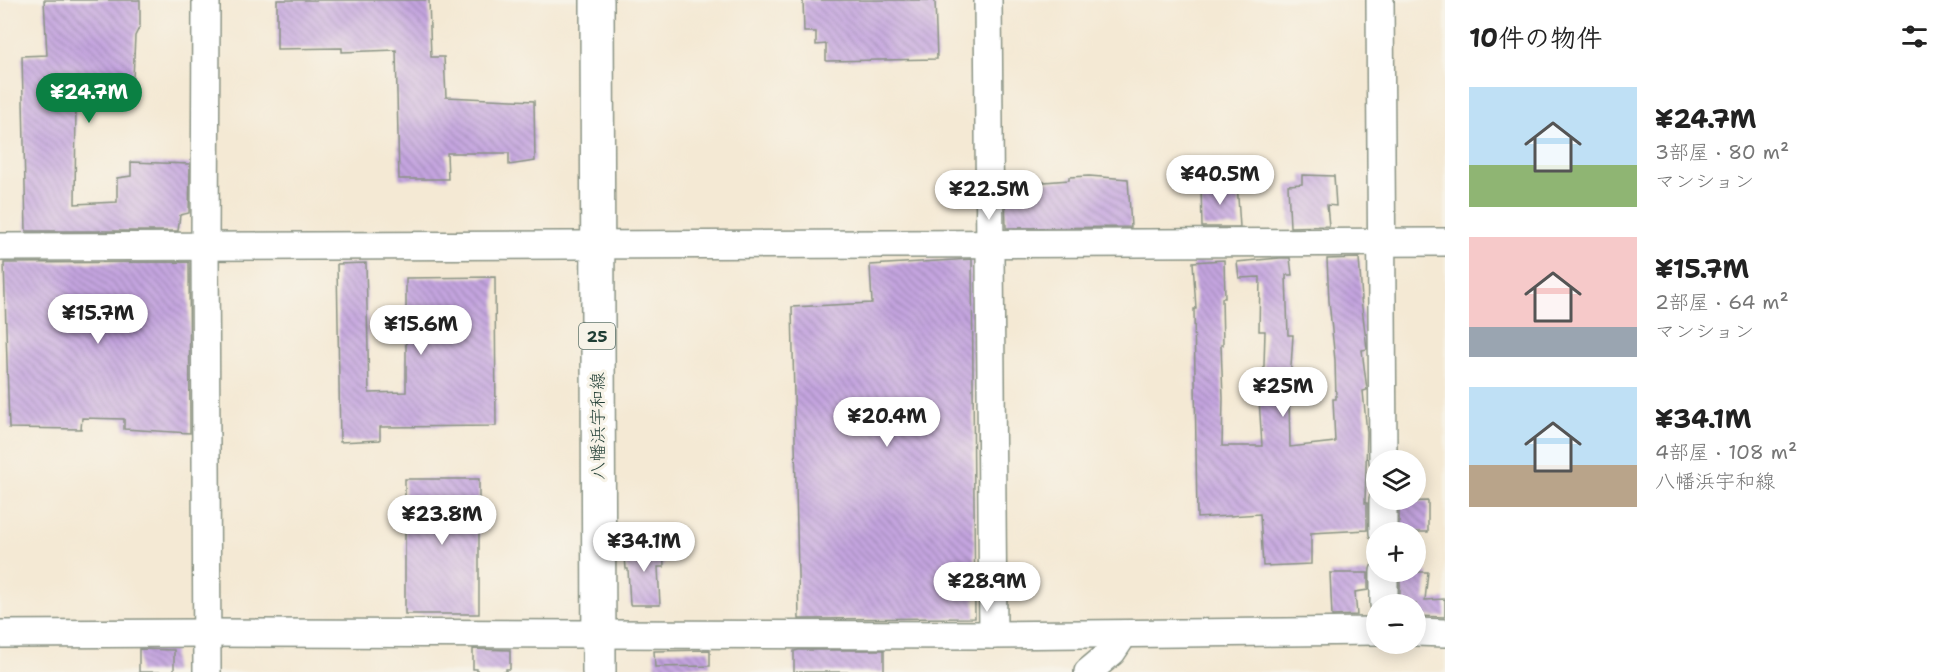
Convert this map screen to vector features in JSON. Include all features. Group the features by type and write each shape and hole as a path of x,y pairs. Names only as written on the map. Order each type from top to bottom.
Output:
{"main road":[{"name":"八幡浜宇和線","path":"597,0 598,672"}],"street":[{"path":"206,0 207,672"},
{"path":"988,0 993,635"},
{"path":"1380,0 1383,450"},
{"path":"0,247 1445,242"},
{"path":"0,634 993,635 1366,631"},
{"path":"1426,632 1445,633"},
{"path":"1088,672 1112,652 1125,634"}],"building":[{"path":"44,0 140,0 140,26 135,36 132,100 76,99 75,204 117,202 117,178 131,176 131,162 190,164 189,213 180,215 178,231 26,231 22,56 47,55"},
{"path":"277,0 429,0 431,57 444,57 446,97 534,101 535,161 509,165 509,153 447,153 448,179 399,179 396,50 342,52 342,48 277,49"},
{"path":"803,0 935,0 937,59 826,61 826,44 816,45 816,32 804,32"},
{"path":"1302,175 1334,176 1336,206 1327,205 1329,226 1290,227 1288,185 1302,184"},
{"path":"1069,177 1128,179 1131,227 1006,228 1005,185 1069,180"},
{"path":"1237,183 1240,227 1202,227 1201,185"},
{"path":"1290,258 1292,275 1286,275 1288,335 1293,335 1289,399 1290,447 1335,442 1333,399 1336,399 1335,360 1327,259 1359,258 1367,349 1362,350 1367,390 1363,391 1367,433 1366,530 1311,533 1311,564 1263,566 1260,514 1197,518 1194,309 1196,309 1193,262 1224,260 1225,298 1222,298 1223,345 1221,345 1222,446 1262,446 1259,399 1263,399 1265,331 1259,331 1260,277 1239,278 1237,262"},
{"path":"972,259 975,618 799,619 792,307 872,303 870,265"},
{"path":"189,262 190,433 124,429 124,419 82,418 81,429 9,428 4,263"},
{"path":"366,263 369,393 406,392 406,278 495,277 496,426 380,427 380,440 340,442 337,264"},
{"path":"405,479 479,479 479,614 405,614"},
{"path":"1426,501 1428,501 1428,532 1426,532 1426,522 1399,522 1399,510 1426,510"},
{"path":"663,544 664,567 658,567 660,605 630,605 624,545"},
{"path":"1426,572 1428,572 1426,594 1400,594 1400,582 1426,582"},
{"path":"1330,573 1366,573 1368,590 1355,592 1357,615 1332,616"},
{"path":"1445,599 1445,617 1426,616 1426,600"},
{"path":"139,649 174,650 174,672 139,672"},
{"path":"473,649 510,650 510,669 506,669 506,672 477,672 477,669 473,669"},
{"path":"710,650 710,666 655,667 654,651"},
{"path":"884,650 884,672 794,672 794,651"}]}
